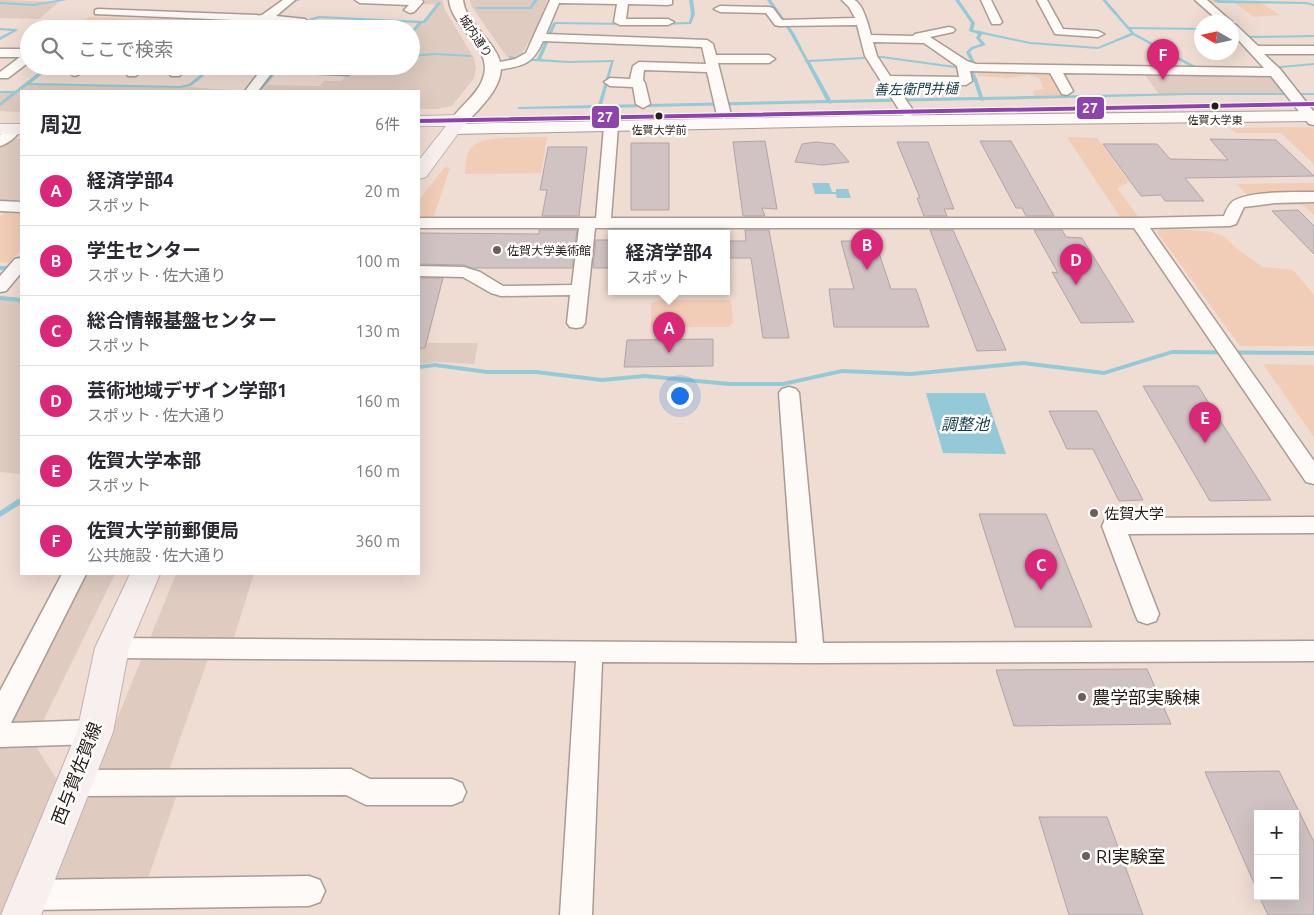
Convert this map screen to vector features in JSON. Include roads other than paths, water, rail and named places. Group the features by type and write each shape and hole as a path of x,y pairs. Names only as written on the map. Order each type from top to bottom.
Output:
{"main road":[{"path":"420,128 722,108 904,105 1306,107"},
{"path":"420,121 456,125 611,127 1306,107"},
{"path":"420,172 456,125"},
{"name":"西与賀佐賀線","path":"25,905 95,732 112,648 145,575"}],"street":[{"path":"360,0 418,2 410,10"},
{"name":"城内通り","path":"456,0 456,6 468,26 491,56 494,67 490,83 456,125"},
{"path":"494,67 519,62 531,56 546,37 555,0 668,2"},
{"path":"847,0 854,5 862,21 872,57 904,105"},
{"path":"986,0 996,22"},
{"path":"1042,0 1058,19 1059,32 1098,34 1090,20"},
{"path":"1200,0 1218,15"},
{"path":"259,20 289,1"},
{"path":"624,1 620,22 668,22"},
{"path":"138,13 147,4"},
{"path":"720,10 769,10 779,22 862,21"},
{"path":"98,12 299,20"},
{"path":"919,39 920,36 949,30"},
{"path":"1239,34 1274,70 1306,107"},
{"path":"546,37 722,44"},
{"path":"868,38 927,40 967,67 1274,70"},
{"path":"707,44 722,108"},
{"path":"1254,50 1314,50"},
{"path":"0,53 20,54"},
{"path":"643,104 639,83 636,81 639,66 711,64 769,59"},
{"path":"4,75 20,62"},
{"path":"887,80 966,81 967,67"},
{"path":"1054,69 1067,91"},
{"path":"252,90 268,75"},
{"path":"610,82 639,83"},
{"path":"0,142 11,126"},
{"path":"576,323 579,290 595,224 611,127"},
{"path":"420,223 1139,223 1230,221 1232,212 1240,204 1257,200 1314,197"},
{"path":"0,206 20,207"},
{"path":"1139,223 1314,477"},
{"path":"0,287 20,264"},
{"path":"420,271 468,274 501,291 579,290"},
{"path":"789,393 811,652"},
{"path":"1147,614 1113,526 1314,525"},
{"path":"0,717 73,575"},
{"path":"112,648 811,652 1314,651"},
{"path":"576,915 590,650"},
{"path":"0,735 95,732"},
{"path":"74,783 351,782 366,792 452,792"},
{"path":"25,905 309,891"}],"water":[{"path":"812,183 829,183 832,192 836,192 836,189 848,189 851,198 837,198 836,194 815,194"},
{"name":"調整池","path":"926,393 985,393 1006,454 943,453"}],"waterway":[{"path":"0,3 34,5 65,0"},
{"path":"288,0 298,0"},
{"path":"477,8 531,8 536,0"},
{"path":"660,24 690,23 693,14 691,0"},
{"path":"769,0 792,33 807,61"},
{"path":"957,0 973,23 971,31 981,33"},
{"path":"1104,0 1133,34"},
{"path":"1215,0 1218,2 1306,3 1314,5"},
{"path":"421,22 424,22 439,3"},
{"path":"310,20 319,17 380,20"},
{"path":"539,60 555,23 627,24"},
{"path":"1129,28 1194,29"},
{"path":"0,29 16,30 0,39"},
{"path":"970,69 974,64 968,52 972,48 984,45 978,38 981,33"},
{"path":"981,33 1030,43 1098,48 1133,34"},
{"path":"1133,34 1196,68 1204,68"},
{"path":"1247,37 1314,36"},
{"path":"420,55 436,54 470,56"},
{"path":"510,57 517,58"},
{"path":"807,61 882,57 970,69"},
{"path":"532,60 569,62 613,61 600,106"},
{"path":"807,61 829,102"},
{"path":"1270,68 1314,64"},
{"path":"970,69 981,98"},
{"path":"0,92 16,92 38,75"},
{"path":"28,84 180,87 190,85 203,75"},
{"path":"260,90 272,75"},
{"path":"0,105 15,93"},
{"name":"善左衛門井樋","path":"981,98 1188,94 1314,94"},
{"name":"善左衛門井樋","path":"829,102 981,98"},
{"name":"善左衛門井樋","path":"600,106 829,102"},
{"name":"善左衛門井樋","path":"519,108 600,106"},
{"name":"善左衛門井樋","path":"0,201 20,202"},
{"path":"0,268 8,268 18,258"},
{"path":"0,298 20,300"},
{"path":"420,367 435,365 487,372 536,372 602,380 645,376 729,384 783,384 842,371 911,374 1023,363 1104,373 1172,352 1314,353"},
{"path":"0,514 20,502"}],"place":[{"name":"佐賀大学前郵便局","path":"1163,80"},
{"name":"佐賀大学東","path":"1215,106"},
{"name":"佐賀大学前","path":"659,116"},
{"name":"佐賀大学美術館","path":"497,250"},
{"name":"学生センター","path":"867,270"},
{"name":"芸術地域デザイン学部1","path":"1076,285"},
{"name":"経済学部4","path":"669,353"},
{"name":"佐賀大学本部","path":"1205,443"},
{"name":"佐賀大学","path":"1094,513"},
{"name":"総合情報基盤センター","path":"1041,590"},
{"name":"農学部実験棟","path":"1082,697"},
{"name":"RI実験室","path":"1086,856"}]}
